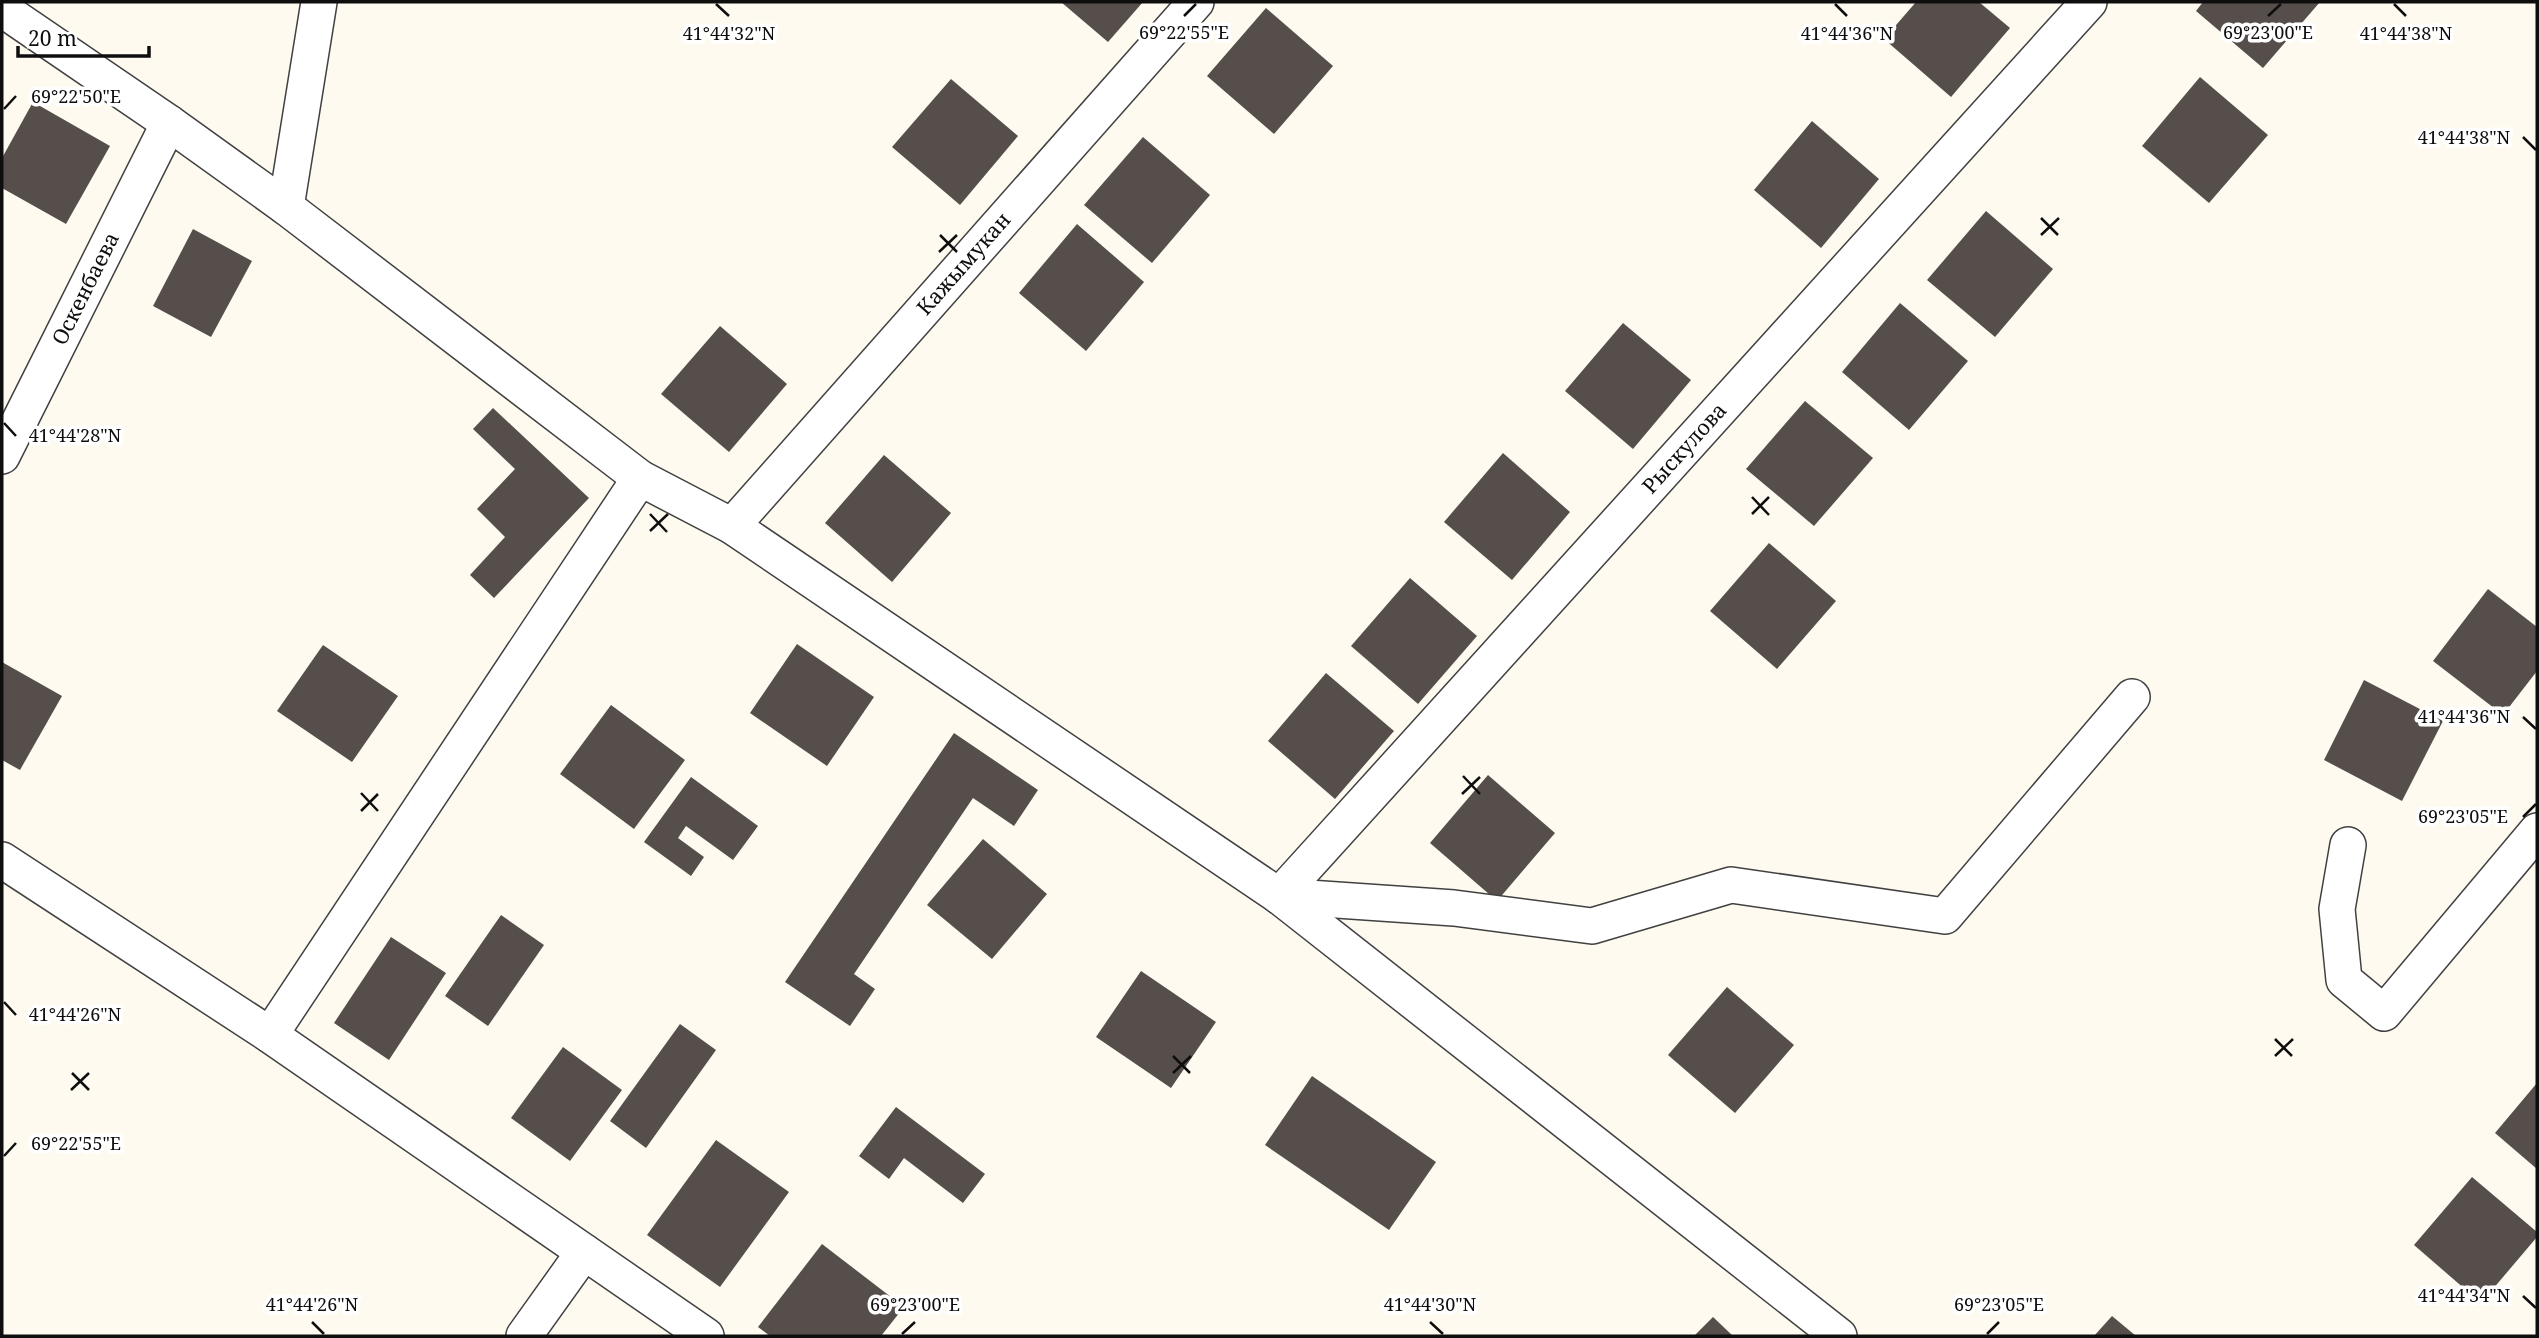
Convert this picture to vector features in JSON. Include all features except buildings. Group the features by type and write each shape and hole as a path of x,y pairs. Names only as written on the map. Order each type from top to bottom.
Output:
{"street":[{"path":"286,207 319,2"},
{"name":"Кажымукан","path":"732,526 1196,2"},
{"name":"Рыскулова","path":"1279,895 2089,2"},
{"path":"2,9 169,122 286,207 640,478 732,526 1279,895 1839,1336"},
{"name":"Оскенбаева","path":"2,456 169,122"},
{"path":"270,1035 640,478"},
{"path":"1279,895 1454,908 1592,926 1731,884 1945,916 2132,697"},
{"path":"2348,845 2337,908 2344,980 2384,1013 2537,831"},
{"path":"2,860 270,1035 706,1336"},
{"path":"524,1336 584,1252"}]}
